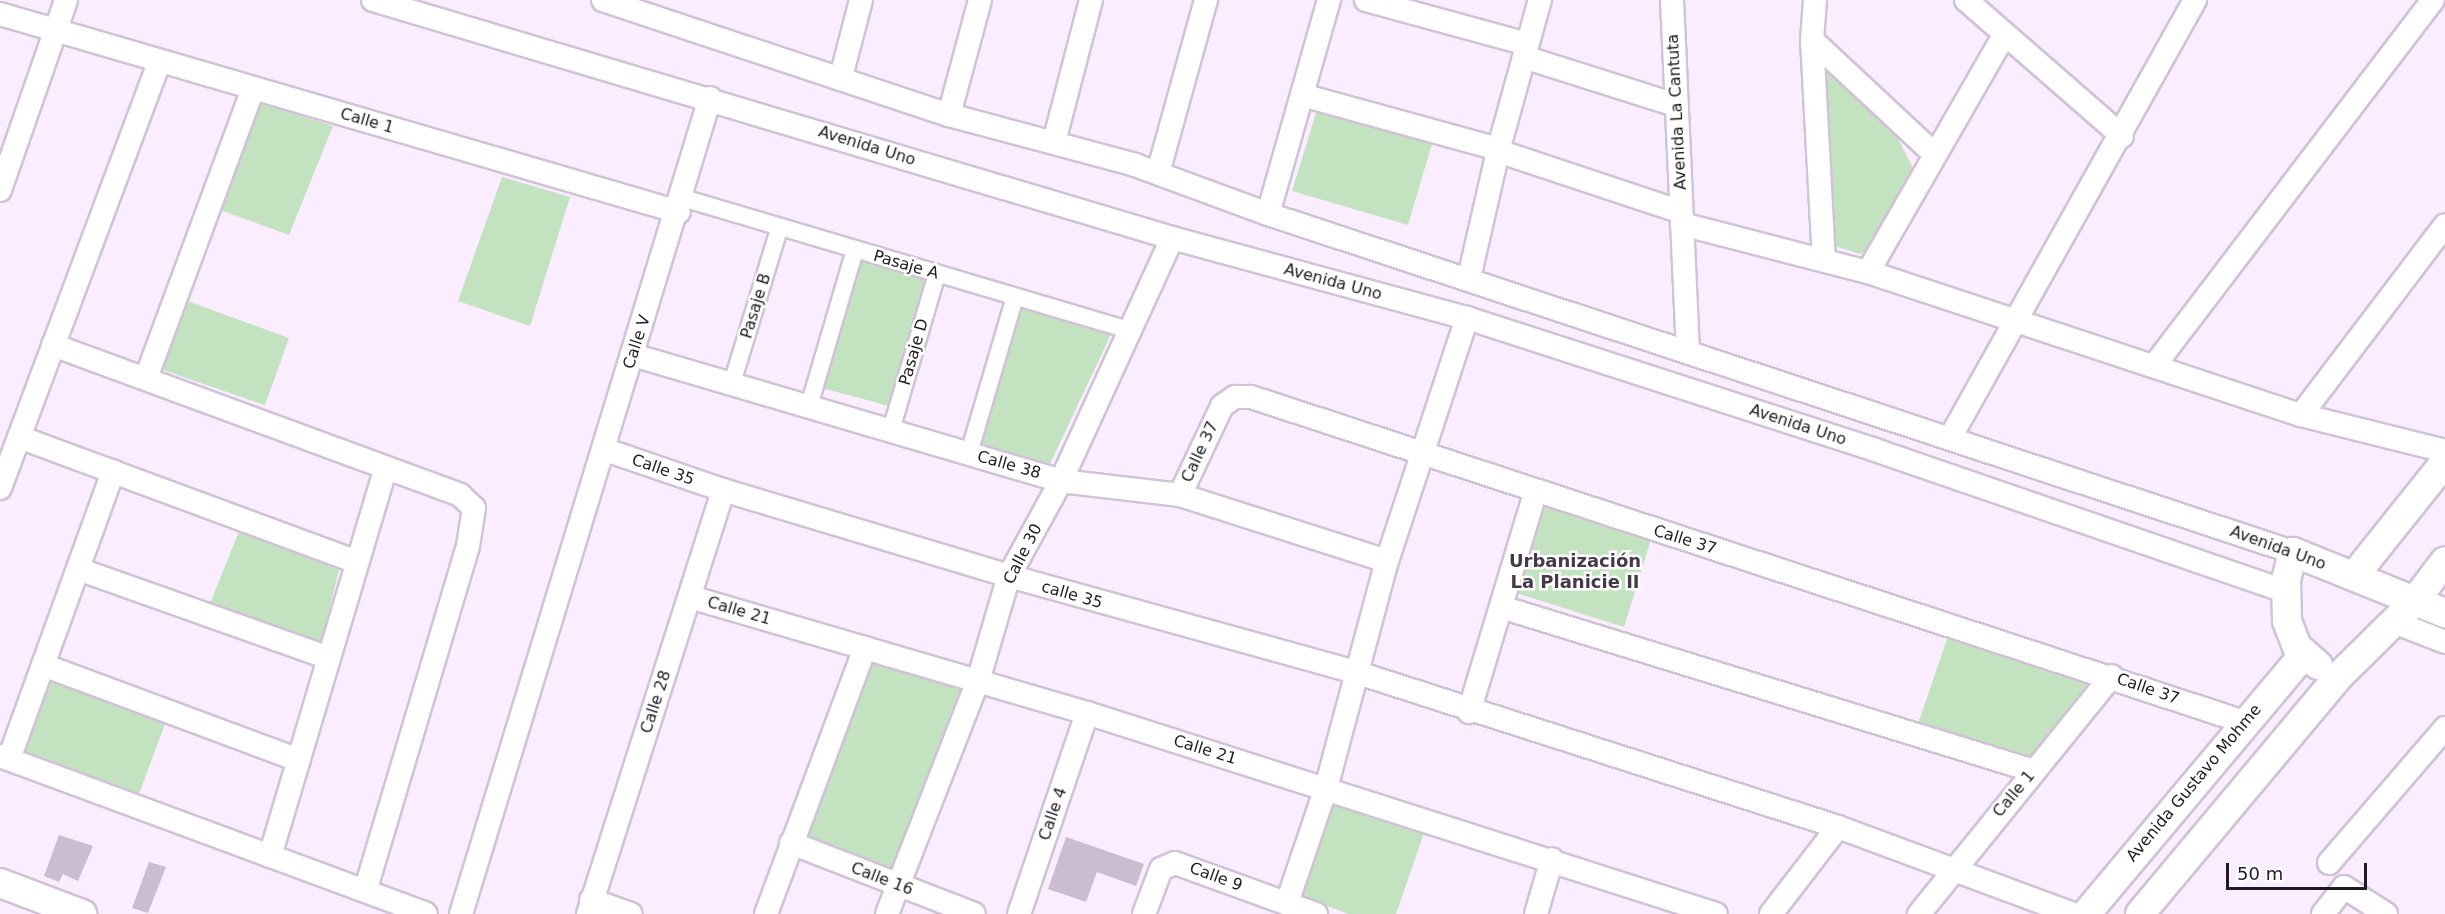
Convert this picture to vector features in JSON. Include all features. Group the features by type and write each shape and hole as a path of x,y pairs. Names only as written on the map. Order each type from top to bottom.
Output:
{"street":[{"path":"0,190 66,0"},
{"name":"Avenida Uno","path":"372,0 711,98 1172,238 1467,318 1875,450 2285,591"},
{"name":"Avenida Uno","path":"603,0 949,115 1054,142 1158,173 1268,214 1470,278 1688,353 2293,552 2445,613"},
{"path":"840,77 861,0"},
{"path":"949,115 980,0"},
{"path":"1054,142 1091,0"},
{"path":"1158,173 1206,0"},
{"path":"1268,214 1329,0"},
{"path":"1366,0 1526,50 1675,105"},
{"path":"1470,278 1492,149 1526,50 1540,0"},
{"name":"Avenida La Cantuta","path":"1672,0 1688,353"},
{"path":"1815,0 1812,40 1824,261"},
{"path":"1966,0 2003,37 2122,136"},
{"path":"2154,366 2433,0"},
{"path":"1950,438 2122,136 2186,4"},
{"name":"Calle 1","path":"0,14 253,89 681,205"},
{"path":"1868,272 1934,153 2003,37"},
{"path":"1812,40 1934,153"},
{"path":"0,488 159,62"},
{"path":"146,378 253,89"},
{"path":"1302,95 1492,149 1682,218 1868,272 2301,415 2445,451"},
{"name":"Calle V","path":"461,914 564,585 603,449 681,205 711,98"},
{"name":"Pasaje A","path":"681,205 855,250 1130,330"},
{"path":"2301,415 2445,225"},
{"name":"Pasaje B","path":"732,383 779,229"},
{"name":"Calle 30","path":"887,914 978,681 1009,576 1061,480 1172,238"},
{"path":"809,406 855,250"},
{"name":"Pasaje D","path":"891,430 937,274"},
{"path":"969,453 1016,297"},
{"path":"1287,903 1326,788 1355,672 1388,561 1467,318"},
{"path":"52,345 460,495 474,508 475,517 365,891"},
{"name":"Calle 38","path":"633,355 1061,480 1180,495 1388,561"},
{"name":"Calle 37","path":"1180,495 1222,406 1235,398 1251,397 1424,450 1535,493 2112,676 2244,723"},
{"path":"18,437 357,562"},
{"name":"Calle 35","path":"603,449 723,490"},
{"path":"2354,576 2445,462"},
{"path":"270,856 386,468"},
{"path":"113,471 43,665 5,758 426,914"},
{"name":"calle 35","path":"723,490 1009,576 1355,672 1469,712 1838,827 1954,867 2073,914"},
{"name":"Calle 28","path":"589,907 723,490"},
{"path":"1469,712 1535,493"},
{"path":"2293,552 2285,591 2289,630 2304,654 2338,677"},
{"path":"2140,914 2338,677 2414,602 2445,561"},
{"path":"78,569 329,658"},
{"name":"Calle 21","path":"690,597 1087,713 1552,859 1716,914"},
{"path":"1501,607 2034,771"},
{"path":"2394,622 2445,642"},
{"path":"766,914 865,648"},
{"name":"Avenida Gustavo Mohme","path":"2086,914 2304,654"},
{"path":"43,665 298,760"},
{"name":"Calle 1","path":"1919,914 1954,867 2112,676"},
{"name":"Calle 4","path":"1018,914 1087,713"},
{"path":"2329,863 2445,728"},
{"path":"1771,914 1838,827"},
{"name":"Calle 16","path":"791,843 974,914"},
{"path":"1536,914 1552,859"},
{"name":"Calle 9","path":"1144,914 1161,869 1175,863 1316,914"},
{"path":"0,884 82,914"},
{"path":"2323,914 2344,887 2386,914"},
{"path":"589,907 631,914"}],"green space":[{"path":"1831,68 1894,131 1913,168 1871,251 1860,254 1835,246 1824,76"},
{"path":"253,101 333,126 289,235 212,207"},
{"path":"1317,110 1432,144 1408,225 1292,191"},
{"path":"502,177 570,197 530,326 458,301"},
{"path":"858,258 930,274 889,406 822,388"},
{"path":"182,299 289,338 265,405 157,368"},
{"path":"1020,304 1114,328 1049,466 976,445"},
{"path":"1541,501 1652,536 1624,627 1516,593"},
{"path":"240,529 340,566 321,644 209,606"},
{"path":"1949,633 2084,674 2090,685 2031,761 1918,724"},
{"path":"877,658 958,685 963,690 896,871 807,843 804,831 868,662"},
{"path":"53,677 166,721 138,797 26,759 22,748 47,681"},
{"path":"1330,802 1426,827 1396,914 1349,914 1305,898 1301,888"}],"building":[{"path":"59,835 93,846 78,881 63,874 59,882 44,876"},
{"path":"1066,837 1144,864 1136,886 1097,872 1086,902 1048,889"},
{"path":"149,862 166,867 148,913 132,908"}],"district":[{"name":"Urbanización La Planicie II","path":"1575,572"}]}
